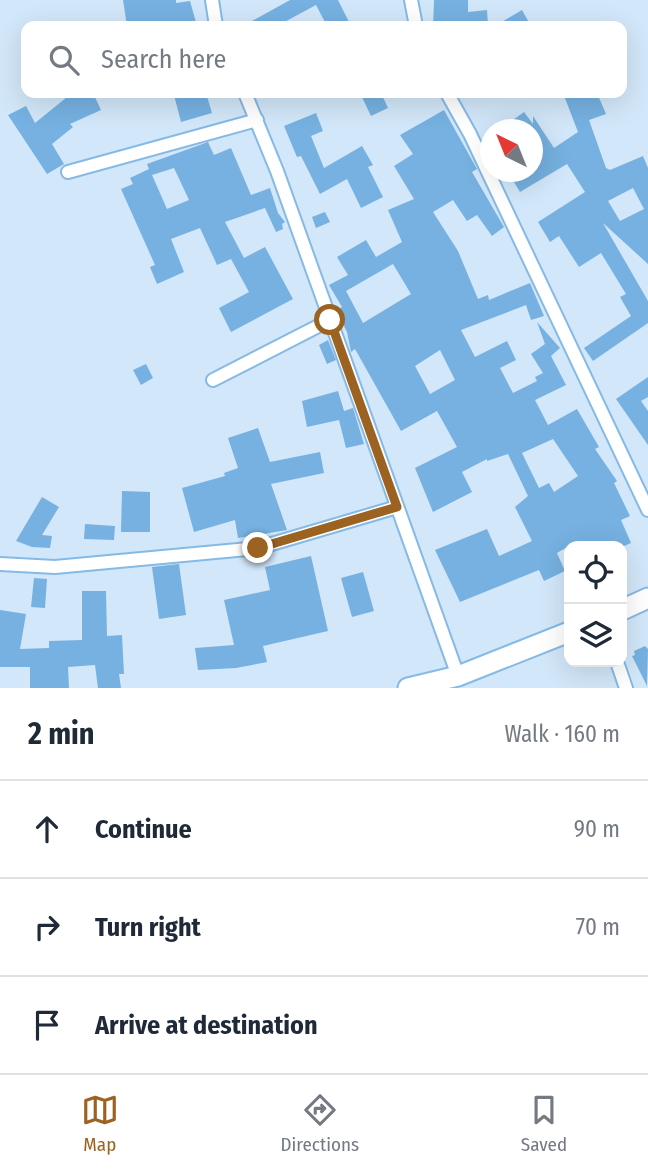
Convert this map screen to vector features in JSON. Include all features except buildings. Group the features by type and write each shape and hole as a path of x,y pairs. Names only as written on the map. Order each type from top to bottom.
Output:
{"street":[{"path":"212,0 215,21"},
{"path":"411,0 415,21"},
{"path":"247,98 458,676"},
{"path":"450,98 476,145 648,510"},
{"path":"68,172 257,120"},
{"path":"213,380 330,320"},
{"path":"0,564 55,567 258,548 397,507"},
{"path":"627,608 648,598"},
{"path":"408,688 458,676 564,634"},
{"path":"619,667 626,688"}],"route":[{"path":"258,548 397,507 330,320"}]}
